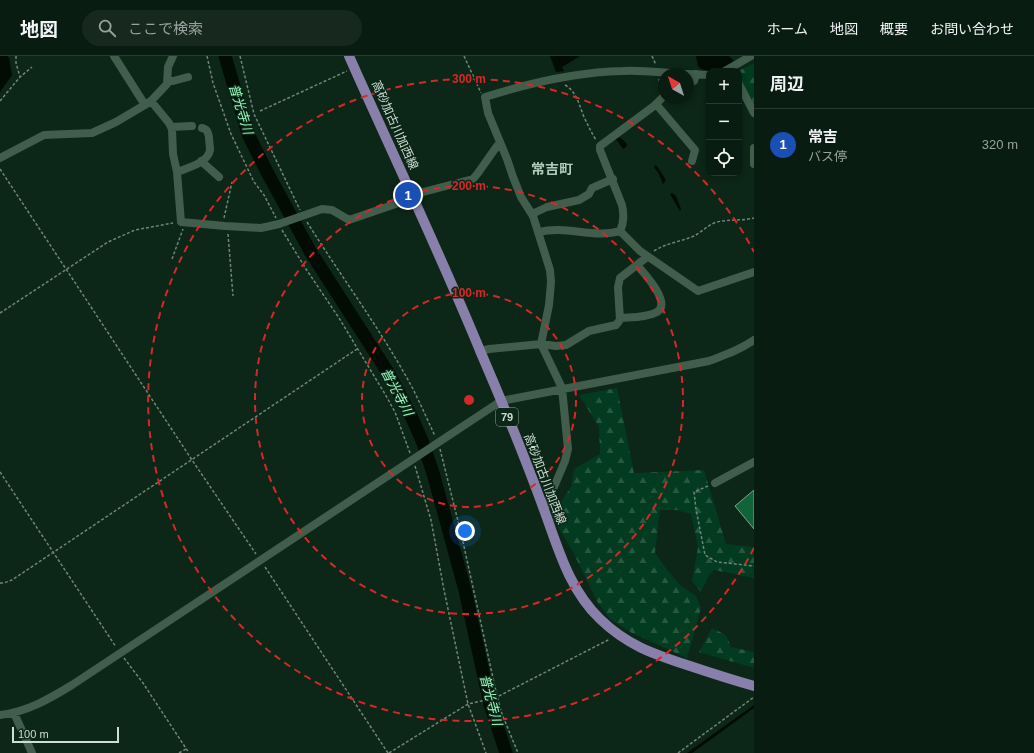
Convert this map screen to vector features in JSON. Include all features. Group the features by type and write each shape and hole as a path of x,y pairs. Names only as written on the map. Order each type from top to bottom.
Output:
{"main road":[{"name":"高砂加古川加西線","path":"349,56 481,351 543,508 561,559 578,592 599,618 635,645 651,653 754,686"}],"street":[{"path":"114,56 148,103 171,127 183,222 261,228 280,224 322,209 332,210 349,220 413,198 423,192 473,179 496,146 501,145"},
{"path":"0,158 44,135 92,133 116,122 148,103 162,91 168,81 168,67 173,56"},
{"path":"732,68 751,56"},
{"path":"543,508 546,506 565,461 568,449 562,388 541,344 549,305 551,282 547,259 539,232 532,214 522,197 488,113 484,97 506,90 571,75 624,71 658,73"},
{"path":"694,74 706,75"},
{"path":"168,81 188,77"},
{"path":"742,90 754,113"},
{"path":"539,232 558,230 605,234 620,231 623,227 624,213 613,179 600,150 600,146 656,104 695,150 692,161"},
{"path":"171,127 192,126"},
{"path":"177,172 201,161 208,155 210,150 208,132 202,128"},
{"path":"754,148 754,164"},
{"path":"201,161 219,177"},
{"path":"532,214 547,207 579,200 588,194 592,188 613,179"},
{"path":"620,231 647,256 698,291 754,272"},
{"path":"481,351 541,344 556,346 566,345 589,331 616,325 620,320 618,287 620,278 647,256"},
{"path":"620,318 647,316 658,311 661,307 661,300 650,279 637,265"},
{"path":"0,715 14,713 47,700 121,653 501,401 562,388 709,361 725,356 746,346 754,340"},
{"path":"715,483 754,462"},
{"path":"14,713 32,753"}],"path":[{"path":"16,56 16,63 20,77"},
{"path":"207,56 213,83 231,134 254,182 264,195 306,269 339,318 385,394 395,412 414,458 431,520 444,590 470,704 486,753"},
{"path":"240,56 254,114 302,216 390,349 414,390 437,443 461,533 496,697 518,753"},
{"path":"464,56 479,90 484,97"},
{"path":"0,101 20,77 32,67"},
{"path":"260,110 354,67"},
{"path":"558,78 559,81 569,87 578,98 590,131 600,146"},
{"path":"0,169 388,753 470,704 496,697 619,634"},
{"path":"232,182 224,212 233,296"},
{"path":"647,256 662,246 693,236 713,223 754,218"},
{"path":"0,313 108,242 135,230 183,222 184,227 172,259"},
{"path":"0,583 12,580 357,348"},
{"path":"0,472 189,753"},
{"path":"715,483 694,492 696,509 706,555 717,562 754,566"},
{"path":"678,753 754,697"},
{"path":"180,753 186,749"}],"green space":[{"path":"754,63 754,105 742,83 742,69"},
{"path":"617,388 634,473 704,470 726,544 754,547 754,578 714,570 708,577 701,592 692,581 698,547 691,514 676,510 660,510 655,553 680,585 696,596 701,608 687,658 632,633 610,619 598,603 572,550 551,516 571,487 574,469 600,454 599,427 579,395"},
{"path":"712,628 726,635 731,647 754,652 754,668 699,652"}],"shaded area":[{"path":"0,56 7,56 9,58 12,75 0,92"},
{"path":"550,56 580,56 562,67 564,71 556,72"},
{"path":"696,56 729,56 734,61 721,68 706,68 706,70 701,69 698,66"},
{"path":"618,137 627,144 623,149 616,139"},
{"path":"656,165 666,180 663,184 654,167"},
{"path":"672,193 676,196 681,209 680,211 670,194"},
{"path":"754,705 754,708 692,753 687,753"}],"building":[{"path":"754,490 754,529 735,506"}],"waterway":[{"name":"普光寺川","path":"225,56 248,134 267,172 310,251 389,374 423,443 433,473 465,590 490,704 506,753"}],"place":[{"name":"常吉","path":"408,195"}],"district":[{"name":"常吉町","path":"552,169"}]}
